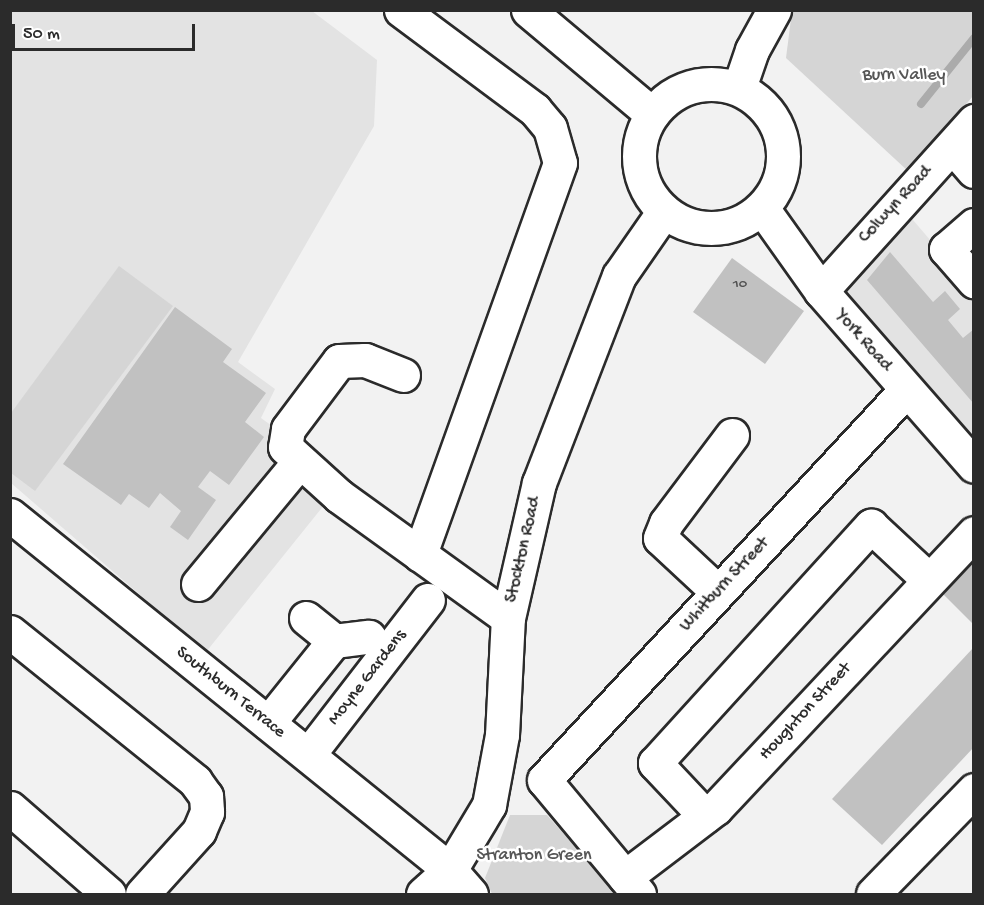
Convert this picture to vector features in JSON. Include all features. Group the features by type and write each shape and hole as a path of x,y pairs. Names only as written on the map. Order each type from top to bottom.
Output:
{"street":[{"path":"401,10 535,110 550,128 560,164 420,555"},
{"path":"528,10 652,114"},
{"path":"739,88 752,50 774,10"},
{"path":"720,84 739,88 766,110 783,142 783,165 776,189 762,207 724,227 703,228 664,211 641,175 640,144 652,114 681,90 720,84"},
{"name":"Colwyn Road","path":"821,291 974,121"},
{"path":"952,146 974,171"},
{"name":"York Road","path":"762,207 821,291 974,466"},
{"name":"Stockton Road","path":"423,894 461,882 489,805 502,735 508,618 539,483 619,276 664,211"},
{"path":"974,225 946,249 974,281"},
{"path":"403,375 364,360 339,361 288,429 285,447 339,496 508,618"},
{"name":"Whitburn Street","path":"632,886 544,780 906,390"},
{"path":"718,592 660,538 666,523 732,435"},
{"path":"198,584 299,462"},
{"name":"Southburn Terrace","path":"10,515 308,755 461,882"},
{"path":"705,816 655,763 871,526 929,580"},
{"name":"Houghton Street","path":"632,886 705,816 974,533"},
{"name":"Moyne Gardens","path":"308,755 428,600"},
{"path":"306,618 334,641 369,638"},
{"path":"10,632 195,781 206,796 207,812 199,831 142,894"},
{"path":"268,723 334,641"},
{"path":"878,893 974,790"},
{"path":"10,808 109,894"}],"shaded area":[{"path":"11,11 312,11 377,60 374,126 238,362 275,389 261,418 345,479 206,652 11,483"},
{"path":"907,213 973,290 973,440 844,289"}],"green space":[{"name":"Burn Valley","path":"792,11 973,11 973,96 909,172 786,58"},
{"path":"119,266 173,306 35,491 11,473 11,413"},
{"name":"Stranton Green","path":"510,815 547,815 617,894 492,894 485,878"}],"building":[{"path":"890,252 933,302 945,291 960,309 948,320 963,338 974,329 974,404 867,280"},
{"path":"732,258 804,311 765,364 693,312"},
{"path":"175,307 232,349 223,362 266,393 245,422 264,437 229,485 210,471 198,487 216,500 188,540 170,527 181,511 160,493 149,508 129,494 121,505 63,464"},
{"path":"974,551 974,625 938,589"},
{"path":"974,647 974,747 882,845 832,799"}],"waterway":[{"path":"921,104 974,38"}]}
